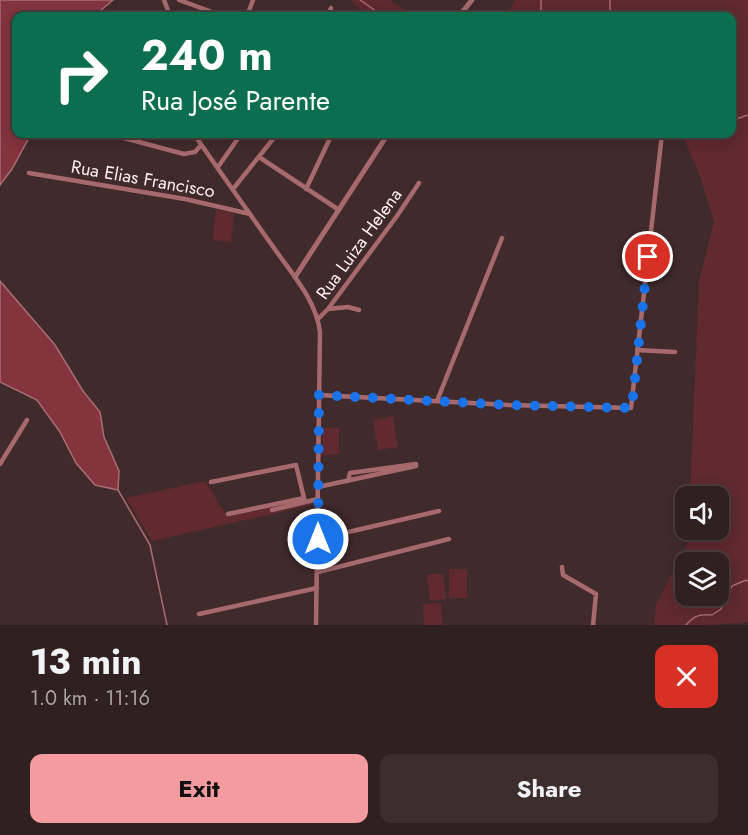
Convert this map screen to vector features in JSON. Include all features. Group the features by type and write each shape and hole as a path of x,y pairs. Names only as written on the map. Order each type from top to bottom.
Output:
{"street":[{"path":"179,0 212,12"},
{"path":"462,12 472,0"},
{"path":"330,12 331,8"},
{"path":"124,138 187,154 195,152 201,145"},
{"path":"197,138 295,277 318,319 320,332 316,625"},
{"path":"218,167 238,138"},
{"path":"233,189 274,138"},
{"path":"306,189 330,138"},
{"path":"295,277 385,138"},
{"path":"319,395 509,405 631,408 662,138"},
{"path":"259,157 339,210"},
{"name":"Rua Elias Francisco","path":"30,173 185,198 250,214"},
{"name":"Rua Luiza Helena","path":"318,319 328,309 419,183"},
{"path":"437,401 502,238"},
{"path":"328,309 348,307 359,310"},
{"path":"637,350 675,352"},
{"path":"0,464 27,420"},
{"path":"318,487 348,481 416,466 416,464 350,473 348,481"},
{"path":"211,482 296,465 304,500"},
{"path":"228,514 318,499"},
{"path":"272,510 304,500"},
{"path":"318,539 439,511"},
{"path":"318,572 449,539"},
{"path":"562,567 563,575 596,594 593,625"},
{"path":"199,614 317,588"}],"shaded area":[{"path":"0,0 113,0 99,12 12,12 12,138 29,138 12,169 0,185"},
{"path":"351,0 390,0 413,12 366,12"},
{"path":"515,0 748,0 748,622 654,625 656,605 675,568 675,606 729,606 729,552 683,552 688,540 729,540 729,486 690,486 699,282 714,222 700,176 683,138 736,138 736,12 509,12"},
{"path":"216,210 234,213 231,242 213,240"},
{"path":"0,281 55,345 83,391 100,412 104,437 119,471 118,490 95,485 76,463 60,432 37,400 0,382"},
{"path":"393,416 398,447 378,450 373,420"},
{"path":"323,428 339,428 339,454 322,455"},
{"path":"205,481 227,516 312,498 312,505 152,541 126,498"},
{"path":"449,569 467,569 467,598 449,598"},
{"path":"443,573 446,599 430,601 427,575"},
{"path":"441,603 442,625 424,625 423,604"}],"waterway":[{"path":"360,0 377,12"},
{"path":"541,0 541,12"},
{"path":"610,0 610,12"},
{"path":"736,119 748,115"},
{"path":"118,490 150,545 167,625"},
{"path":"686,625 695,617 712,615 721,609 732,586 748,581"}],"route":[{"path":"318,539 319,395 509,405 631,408 648,257"}]}
